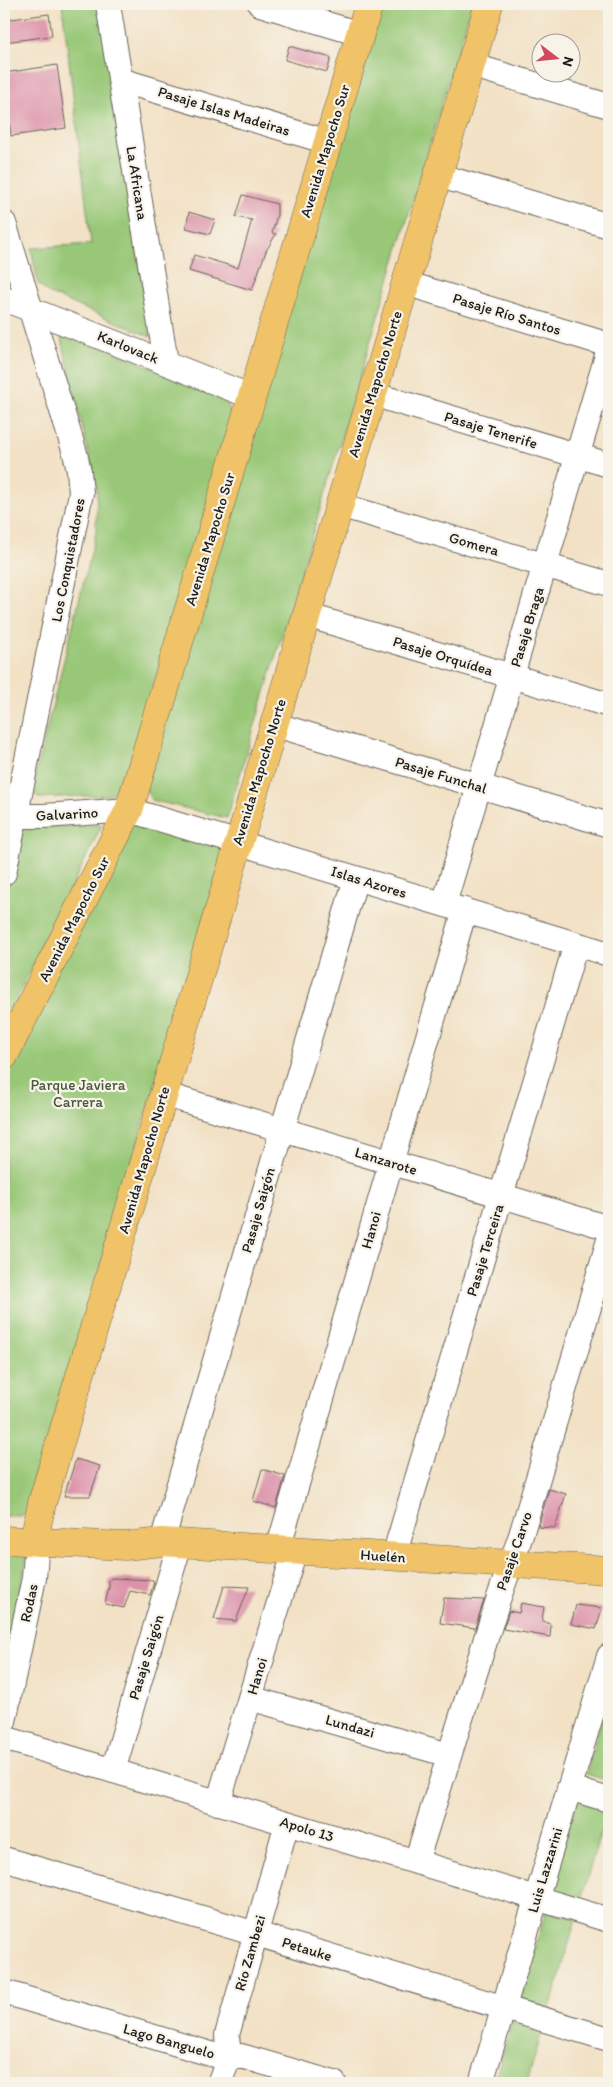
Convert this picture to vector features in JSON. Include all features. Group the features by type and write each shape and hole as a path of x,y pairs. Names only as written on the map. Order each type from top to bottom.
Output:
{"main road":[{"name":"Avenida Mapocho Sur","path":"4,1056 129,810 369,4"},
{"name":"Avenida Mapocho Norte","path":"37,1534 42,1502 489,4"},
{"name":"Huelén","path":"4,1524 37,1534"},
{"name":"Huelén","path":"4,1540 37,1534 122,1534 166,1542 609,1570"}],"street":[{"name":"La Africana","path":"108,4 166,362"},
{"path":"260,4 360,34"},
{"path":"470,65 609,106"},
{"name":"Pasaje Islas Madeiras","path":"120,80 328,142"},
{"path":"438,175 609,226"},
{"name":"Los Conquistadores","path":"4,223 75,452 81,492 10,815 4,872"},
{"name":"Pasaje Río Santos","path":"405,283 609,345"},
{"name":"Karlovack","path":"4,299 252,397"},
{"name":"Pasaje Braga","path":"454,907 479,786 609,349"},
{"name":"Pasaje Tenerife","path":"372,394 609,465"},
{"name":"Gomera","path":"339,505 609,584"},
{"name":"Pasaje Orquídea","path":"306,615 609,705"},
{"name":"Pasaje Funchal","path":"273,724 609,825"},
{"name":"Galvarino","path":"10,815 129,810"},
{"name":"Islas Azores","path":"129,810 609,954"},
{"name":"Pasaje Saigón","path":"113,1771 166,1542 281,1130 356,878"},
{"name":"Hanoi","path":"218,1802 250,1698 286,1550 391,1162 454,907"},
{"name":"Pasaje Terceira","path":"394,1556 576,944"},
{"name":"Lanzarote","path":"163,1094 609,1228"},
{"name":"Pasaje Carvo","path":"416,1862 511,1564 609,1240"},
{"name":"Rodas","path":"4,1721 35,1573 37,1534"},
{"name":"Luis Lazzarini","path":"481,2083 609,1656"},
{"name":"Lundazi","path":"250,1698 449,1755"},
{"name":"Apolo 13","path":"4,1738 609,1920"},
{"path":"569,1788 609,1800"},
{"name":"Río Zambezi","path":"219,2083 229,2058 227,2035 287,1823"},
{"name":"Petauke","path":"4,1859 609,2039"},
{"name":"Lago Banguelo","path":"4,1992 229,2058 241,2056 334,2083"}],"green space":[{"path":"62,4 99,4 151,337 48,293 38,284 31,248 91,244"},
{"path":"382,4 472,4 227,818 151,800 144,785"},
{"path":"59,327 226,400 233,418 124,783 110,795 38,798 31,791 96,533 97,490"},
{"name":"Parque Javiera Carrera","path":"135,823 218,844 224,853 28,1512 19,1516 4,1516 4,1076 129,830"},
{"path":"102,825 4,1025 4,904 20,828"},
{"path":"4,1545 29,1547 4,1669"},
{"path":"609,1693 609,1781 586,1774"},
{"path":"578,1795 609,1804 581,1899 551,1890"},
{"path":"546,1911 576,1919 549,2013 519,2004"},
{"path":"513,2019 543,2028 527,2083 494,2083"}],"building":[{"path":"49,14 52,36 4,42 4,20"},
{"path":"289,46 331,58 327,72 285,60"},
{"path":"57,65 66,128 11,136 4,73"},
{"path":"243,195 277,204 277,215 272,233 276,234 266,251 252,290 189,271 194,255 238,268 252,220 236,217"},
{"path":"189,212 215,220 210,234 186,228"},
{"path":"76,1459 100,1466 90,1496 64,1496"},
{"path":"262,1469 285,1476 276,1508 253,1501"},
{"path":"549,1489 566,1494 555,1528 538,1527"},
{"path":"112,1578 153,1580 154,1582 150,1595 130,1591 124,1608 105,1604 109,1580"},
{"path":"224,1586 249,1587 236,1621 214,1619"},
{"path":"444,1598 484,1600 475,1628 440,1623"},
{"path":"521,1603 544,1607 542,1620 551,1625 550,1637 503,1629 509,1611 519,1613"},
{"path":"576,1605 602,1608 596,1629 571,1624"}]}
